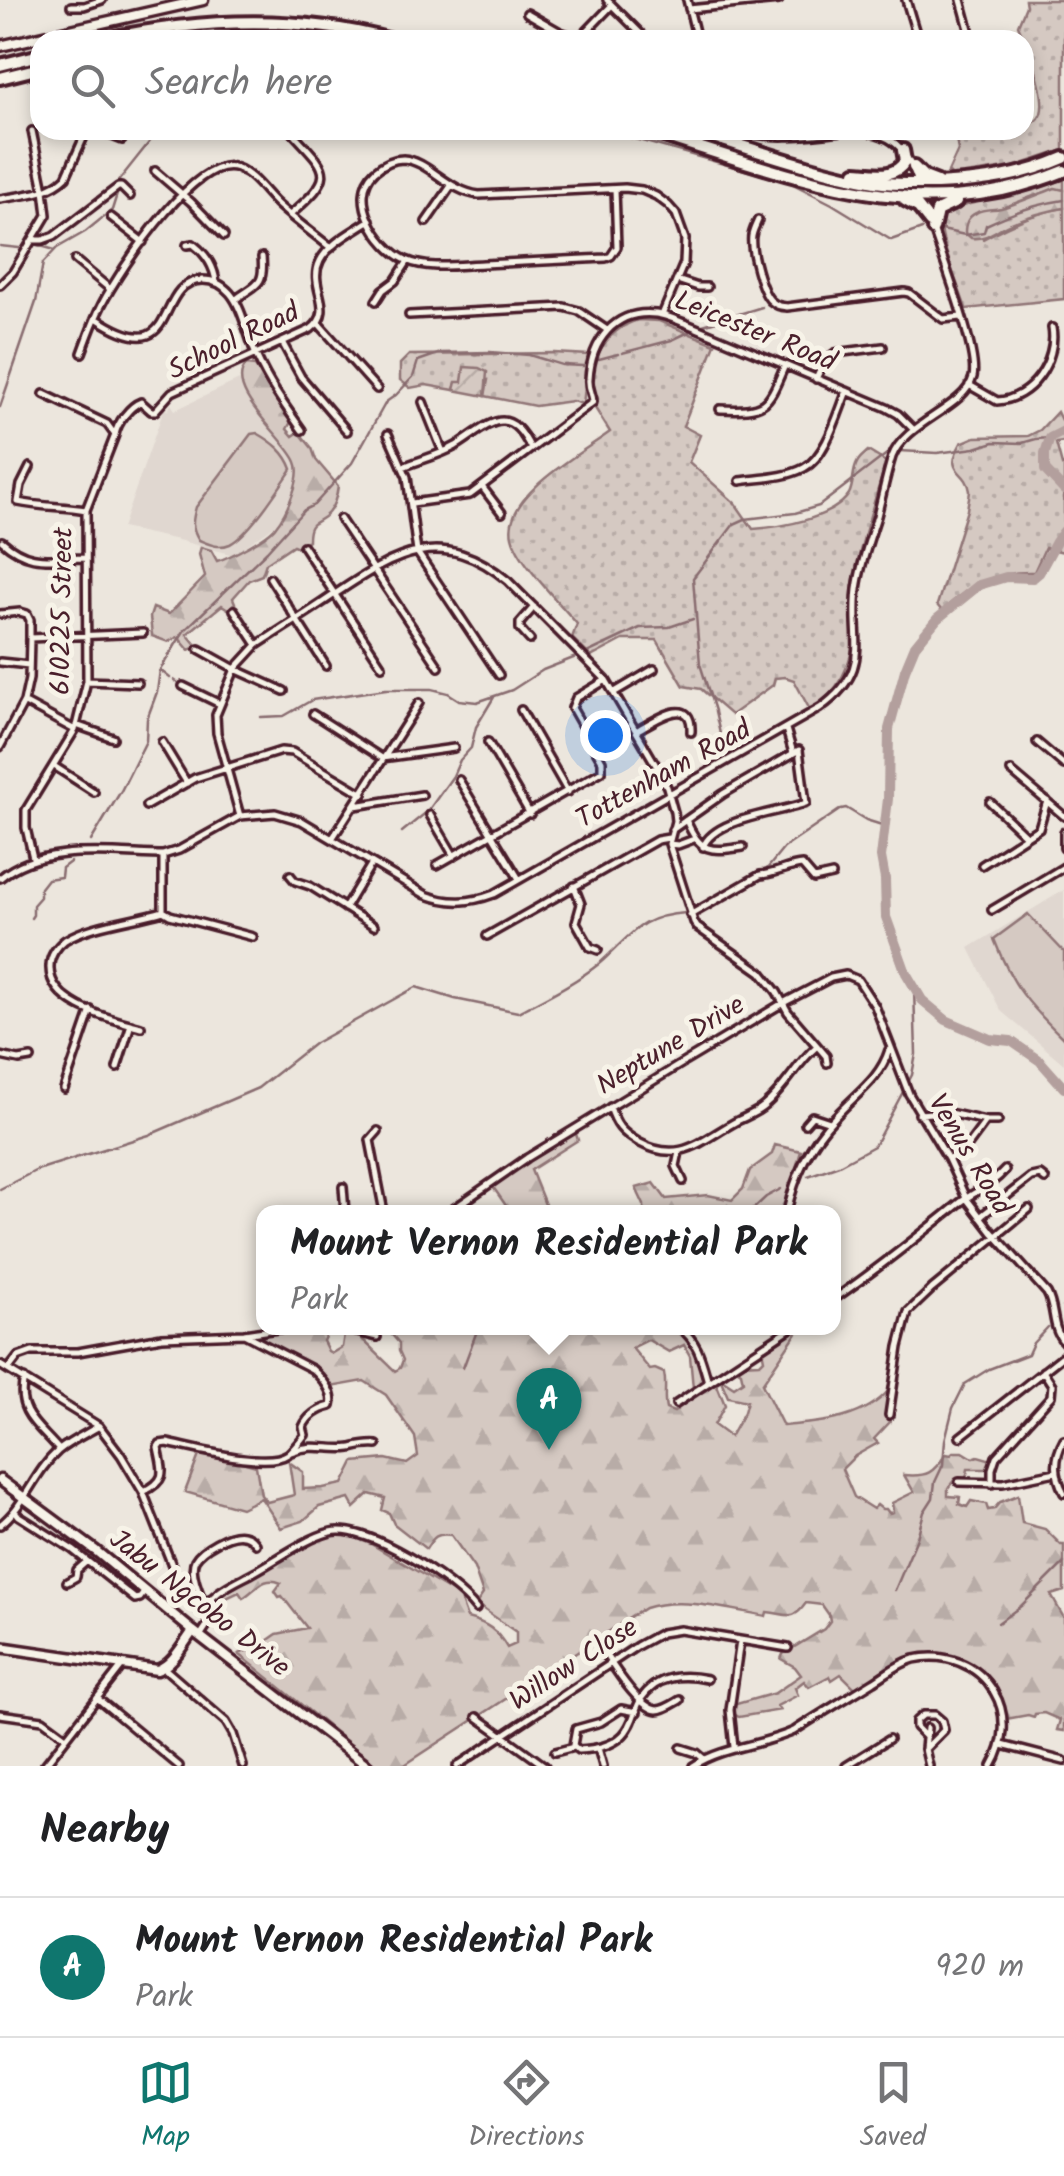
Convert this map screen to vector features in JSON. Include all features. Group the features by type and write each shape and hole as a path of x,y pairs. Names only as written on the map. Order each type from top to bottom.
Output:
{"main road":[{"path":"70,30 203,0"},
{"path":"156,30 245,22 335,30"},
{"path":"0,46 30,39"},
{"path":"0,65 30,58"},
{"path":"0,78 30,70"},
{"path":"677,140 823,184 913,204 932,225 940,209 1064,171"},
{"path":"722,140 820,170 879,182 987,181 1064,158"},
{"path":"820,170 895,172 905,161 903,150"},
{"path":"914,167 924,177 942,183"},
{"path":"887,196 981,195"},
{"name":"Jabu Ngcobo Drive","path":"0,1480 368,1766"},
{"path":"0,1647 158,1670 197,1634"}],"street":[{"path":"71,6 102,0"},
{"path":"145,0 149,12"},
{"path":"687,0 694,30"},
{"path":"689,9 780,0"},
{"path":"906,0 915,30"},
{"path":"961,0 969,30"},
{"path":"588,30 609,2 637,30"},
{"path":"527,13 557,30"},
{"path":"0,286 14,272 46,215 34,140"},
{"path":"0,198 55,187 66,177 83,140"},
{"path":"290,215 313,195 324,176 320,164 299,140"},
{"path":"890,140 903,150 914,167 974,364 969,385 998,402 1012,398 1044,370 1053,343 1052,328"},
{"path":"615,189 617,246 611,256 437,266 408,260 391,249 370,220 364,198 368,180 380,167 400,159 420,164 460,191 478,195 615,189 642,190 668,204 686,239 684,263 662,315"},
{"path":"82,352 110,290 142,242 182,194 210,171 228,166 248,174 330,248 370,220"},
{"path":"155,171 224,236"},
{"path":"426,222 451,186"},
{"path":"33,240 54,236 118,187 130,196"},
{"path":"111,216 142,242"},
{"path":"758,220 753,250 763,288 778,306 904,292 943,319 961,317"},
{"path":"187,244 193,244 205,255 216,282"},
{"name":"School Road","path":"115,434 116,426 136,404 141,402 153,412 172,392 318,324 323,308 316,277 319,263 330,248"},
{"path":"235,300 261,282 262,257"},
{"path":"75,260 110,290"},
{"path":"376,301 408,260"},
{"path":"96,318 120,334 138,337 164,322 172,301 184,286 204,280 216,282 235,300 272,390 302,430"},
{"path":"677,280 707,287"},
{"path":"409,314 564,308 579,310 607,330 594,349 590,365 588,386 594,400 582,412 483,488 464,497 412,503"},
{"name":"Leicester Road","path":"607,330 639,314 662,315 898,414 914,430"},
{"path":"318,324 377,389"},
{"path":"282,342 300,376 347,432"},
{"path":"816,379 824,362 835,353 882,347"},
{"path":"720,408 763,405 785,365"},
{"name":"Tottenham Road","path":"0,878 33,858 58,854 163,854 178,850 240,816 275,812 302,821 426,895 446,901 481,899 669,796 833,699 852,673 858,646 856,597 860,573 894,452 914,430 969,385"},
{"path":"740,480 788,474 810,465 822,450 847,391"},
{"path":"44,394 108,424 115,434"},
{"path":"423,402 443,452"},
{"path":"403,467 458,445 499,420 517,426 531,449"},
{"name":"610225 Street","path":"33,858 26,810 76,727 87,681 86,510 115,434"},
{"path":"388,434 403,467 418,552 480,653 499,675"},
{"path":"30,467 20,485 18,502 86,510"},
{"path":"483,488 502,512"},
{"path":"340,519 439,667"},
{"path":"2,540 28,558 86,558"},
{"path":"303,546 382,666"},
{"path":"240,816 216,724 235,669 257,645 373,568 392,560 418,552 449,551 480,561 508,581 606,680 666,787 675,820 669,841 697,928 761,972 828,1063"},
{"path":"270,578 326,666"},
{"path":"530,640 520,623 534,608"},
{"path":"234,610 257,645"},
{"path":"0,614 20,612 30,620 24,702 0,747"},
{"path":"30,638 144,633"},
{"path":"199,649 284,691"},
{"path":"0,662 29,666"},
{"path":"614,692 654,670"},
{"path":"438,865 597,775 604,766 572,708 576,698 606,680"},
{"path":"87,681 138,684"},
{"path":"183,686 220,704"},
{"path":"24,702 76,727 113,738"},
{"path":"332,838 419,703"},
{"path":"521,710 568,792"},
{"path":"636,731 676,711 690,720 691,732"},
{"path":"313,714 382,758 454,748"},
{"path":"786,729 793,753"},
{"path":"162,742 187,783"},
{"path":"488,742 530,814"},
{"path":"1038,742 1064,765"},
{"path":"146,806 226,767 287,750 362,794"},
{"path":"672,830 723,794 799,750 806,803 714,832 703,847"},
{"path":"54,766 94,792"},
{"path":"1011,771 1064,816"},
{"path":"459,780 518,879"},
{"path":"355,806 422,794"},
{"path":"982,864 1042,823 1048,801"},
{"path":"990,802 1026,836"},
{"path":"430,815 454,856"},
{"path":"686,820 694,839 703,847 715,851 743,847"},
{"path":"1064,832 1064,848"},
{"path":"487,936 657,840 678,845 694,839"},
{"path":"163,854 163,911"},
{"path":"346,908 372,864"},
{"path":"690,915 760,875 799,864 814,879 832,874"},
{"path":"992,910 1064,866"},
{"path":"290,875 374,926"},
{"path":"574,886 581,904 576,922 590,947 598,950"},
{"path":"141,1028 69,1002 55,987 50,968 59,944 79,934 163,911 253,936"},
{"name":"Neptune Drive","path":"459,1205 610,1106 831,978 840,975 858,980 875,1006 890,1047"},
{"path":"64,1088 91,1010"},
{"path":"117,1068 131,1024"},
{"path":"610,1106 615,1124 625,1134 659,1152 679,1152 751,1116 774,1096 817,1046"},
{"path":"789,1205 800,1168 811,1148 830,1122 878,1074 890,1047"},
{"name":"Venus Road","path":"890,1047 909,1094 966,1198 1047,1293 1054,1308 1055,1328 1064,1342"},
{"path":"0,1056 31,1058"},
{"path":"920,1114 945,1112 998,1122"},
{"path":"805,1124 812,1116 830,1122"},
{"path":"948,1159 963,1152 986,1122"},
{"path":"378,1131 370,1140 383,1205"},
{"path":"679,1152 676,1166 684,1181"},
{"path":"841,1294 875,1272 966,1198 993,1183 1005,1170"},
{"path":"980,1218 1031,1177 1040,1175 1045,1179"},
{"path":"342,1186 343,1205"},
{"path":"996,1236 1029,1209"},
{"name":"Venus Road","path":"889,1415 908,1312 996,1236"},
{"path":"8,1370 18,1358 32,1352 91,1350 162,1337 256,1332"},
{"path":"244,1334 312,1369 331,1395 331,1406 306,1420 305,1436 288,1454"},
{"path":"369,1335 377,1337"},
{"path":"688,1335 697,1346 708,1382"},
{"path":"676,1404 780,1335"},
{"path":"960,1437 1064,1354"},
{"path":"0,1365 99,1426 142,1492 180,1588 192,1604 204,1610"},
{"path":"992,1484 996,1457 1051,1396 1052,1385 1044,1371"},
{"path":"24,1379 24,1406 35,1426 58,1450"},
{"path":"0,1525 15,1511 58,1450 99,1426"},
{"path":"1064,1440 1056,1472 1064,1493"},
{"path":"142,1492 162,1479 158,1447 167,1442 247,1459 265,1459 312,1446 377,1445"},
{"path":"959,1482 992,1484 1056,1472"},
{"path":"15,1511 135,1599 144,1591"},
{"path":"204,1610 227,1588 318,1537 340,1531 357,1532 396,1550 454,1586 476,1609"},
{"path":"197,1634 210,1621 194,1566 197,1558 218,1541 239,1534 256,1544"},
{"path":"67,1582 76,1577 77,1570 86,1562"},
{"name":"Willow Close","path":"456,1766 649,1638 672,1630 788,1648"},
{"path":"734,1747 730,1710 740,1640"},
{"path":"597,1642 650,1709 659,1710 680,1700"},
{"path":"693,1766 734,1747 794,1731 903,1663 930,1657 968,1666 987,1682 1000,1705 1003,1727 1002,1745 992,1766"},
{"path":"44,1766 123,1665"},
{"path":"164,1668 226,1722 243,1766"},
{"path":"637,1712 621,1709 601,1722 576,1729 574,1746 578,1750 598,1748 622,1736 637,1712 640,1700 665,1679 676,1675 707,1679"},
{"path":"98,1698 179,1766"},
{"path":"0,1714 44,1720 66,1737"},
{"path":"926,1749 944,1730 942,1720 935,1715 923,1715 916,1721 916,1727 926,1732 926,1749 929,1766"},
{"path":"478,1717 545,1766"},
{"path":"848,1765 890,1739"},
{"path":"1002,1745 1064,1761"},
{"path":"556,1752 574,1746"},
{"path":"598,1748 603,1766"},
{"path":"681,1748 704,1759"}],"shaded area":[{"path":"239,380 257,412 297,462 299,481 278,523 233,555 122,528 164,409 168,410 171,404 175,410"},
{"path":"1064,890 1064,1064 1001,1011 969,948"}],"green space":[{"path":"1025,0 1064,0 1064,150 1013,167 952,176 948,172 958,150 956,140 1034,140 1034,121 1041,113 1042,100 1034,69 1034,30 1020,30 1018,25"},
{"path":"1064,180 1064,190 978,212 983,239 1022,220 1064,208 1064,299 966,309 943,241 944,214 950,209"},
{"path":"1055,188 1064,190 1064,208 1022,219 981,238 965,233 969,219 979,211 1008,206"},
{"path":"638,320 659,321 715,344 683,426 700,435 689,462 735,503 753,529 791,524 831,510 849,494 855,467 868,451 886,462 853,584 851,655 836,686 810,710 794,680 785,677 775,678 773,685 731,715 701,689 684,686 657,640 623,640 591,657 572,638 577,624 530,569 516,546 512,521 520,505 547,476 610,432 595,408 595,363 616,332"},
{"path":"409,355 589,355 583,404 572,401 535,406 485,396 488,380 456,383 454,390 426,385 410,388 400,380 400,364"},
{"path":"246,365 255,366 292,420 287,429 293,436 299,432 312,448 316,460 338,486 337,493 328,513 312,525 308,540 266,563 262,575 249,580 233,598 235,603 228,609 222,605 187,634 197,646 189,650 178,637 168,642 152,636 153,608 169,614 205,577 201,547 211,550 217,561 272,531 289,504 297,477 298,469 290,452 249,401 241,375"},
{"path":"464,367 487,372 485,396 454,390 456,382 462,382"},
{"path":"1057,412 1064,421 1064,442 1056,443 1064,464 1064,552 1045,548 1034,572 984,581 942,611 937,605 970,492 954,461 961,443 975,437 1028,436 1040,430"},
{"path":"257,433 278,448 292,469 238,539 222,546 199,540 193,524 196,507 251,434"},
{"path":"1028,914 1064,952 1064,1039 1023,994 994,939"},
{"path":"576,1134 578,1140 531,1170 545,1205 506,1205 493,1187 528,1161"},
{"path":"775,1145 801,1151 785,1205 644,1205 636,1188 654,1183 666,1199 708,1195 732,1200 743,1189 750,1170 772,1154"},
{"path":"326,1335 323,1341 332,1353 342,1347 344,1335 360,1337 395,1371 403,1360 399,1343 392,1335 684,1335 691,1343 704,1379 693,1388 690,1356 684,1345 669,1352 648,1340 632,1348 650,1370 664,1373 666,1409 674,1412 715,1380 725,1405 714,1425 730,1437 747,1401 728,1397 720,1378 734,1387 743,1381 741,1372 735,1368 739,1364 760,1363 764,1359 762,1349 787,1335 795,1335 762,1384 783,1426 854,1414 889,1390 886,1409 890,1422 874,1439 878,1443 842,1469 854,1497 873,1509 877,1505 893,1512 892,1503 914,1492 904,1475 924,1474 933,1470 946,1454 963,1452 973,1458 992,1460 989,1469 968,1469 966,1479 955,1479 948,1488 948,1496 960,1497 959,1504 967,1507 971,1501 986,1504 988,1510 1018,1495 1022,1523 1045,1529 1064,1545 1064,1591 1051,1595 1064,1618 1064,1731 1057,1730 1060,1720 1044,1713 1006,1719 994,1689 972,1666 959,1659 928,1654 896,1663 856,1689 841,1674 809,1687 804,1681 795,1688 798,1695 777,1706 780,1710 739,1717 732,1713 733,1705 775,1693 801,1675 781,1659 783,1654 824,1629 829,1615 822,1605 806,1603 793,1615 767,1612 766,1616 673,1603 645,1608 403,1766 377,1766 239,1654 277,1634 307,1628 275,1591 281,1583 265,1582 243,1598 239,1592 218,1602 212,1600 313,1543 344,1533 371,1544 459,1596 467,1618 491,1628 507,1648 516,1644 516,1632 476,1604 483,1594 474,1568 451,1535 436,1536 426,1549 382,1510 385,1498 369,1494 354,1508 349,1499 319,1507 303,1521 281,1528 261,1498 241,1508 185,1492 201,1450 256,1466 261,1495 267,1502 294,1495 289,1462 303,1472 303,1489 343,1484 354,1462 386,1459 407,1464 418,1456 415,1437 386,1395 364,1381 331,1387 318,1370 252,1337"}],"waterway":[{"path":"116,184 151,140"},
{"path":"638,140 791,183 891,240 922,229"},
{"path":"0,407 36,302 43,263 57,248 112,210 118,191"},
{"path":"942,230 965,235 984,232 986,225 1005,217 1064,200"},
{"path":"37,245 55,250"},
{"path":"0,246 19,248"},
{"path":"703,325 762,307"},
{"path":"622,353 689,332"},
{"path":"91,841 146,741 147,719 160,670 184,631 352,463 386,402 413,377 418,361 441,353 490,352 583,366"},
{"path":"599,359 618,354"},
{"path":"1064,431 1050,438 1045,453 1045,470 1064,490"},
{"path":"900,451 937,453 994,442 1050,438"},
{"path":"715,711 700,664 693,578 734,524 819,506 888,453"},
{"path":"1064,531 1033,578 1006,577 979,585 937,619 915,646 889,729 888,799 881,857 886,917 906,973 922,1000 946,1020 990,1039 1011,1041 1040,1061 1064,1088"},
{"path":"587,653 640,628 669,627 693,619"},
{"path":"261,717 284,716 312,700 386,689 432,689 459,700 477,702 512,690 543,670 576,657"},
{"path":"160,670 170,678"},
{"path":"402,832 428,811 453,776 471,748 476,727 494,697"},
{"path":"715,712 723,747"},
{"path":"760,873 784,848 841,809 885,826"},
{"path":"31,918 40,888 47,879 61,877 62,868 70,862"},
{"path":"0,1189 37,1170 149,1135 258,1088 315,1043 416,987 518,1012 590,970 646,923 686,913"},
{"path":"808,1176 874,1146 912,1075 916,1054 914,988"},
{"path":"757,1205 781,1189"},
{"path":"895,1590 933,1498 953,1408 965,1384 989,1369 1028,1354 1048,1327"},
{"path":"463,1368 475,1335"},
{"path":"998,1623 1064,1563"}],"place":[{"name":"Mount Vernon Residential Park","path":"549,1450"}]}
